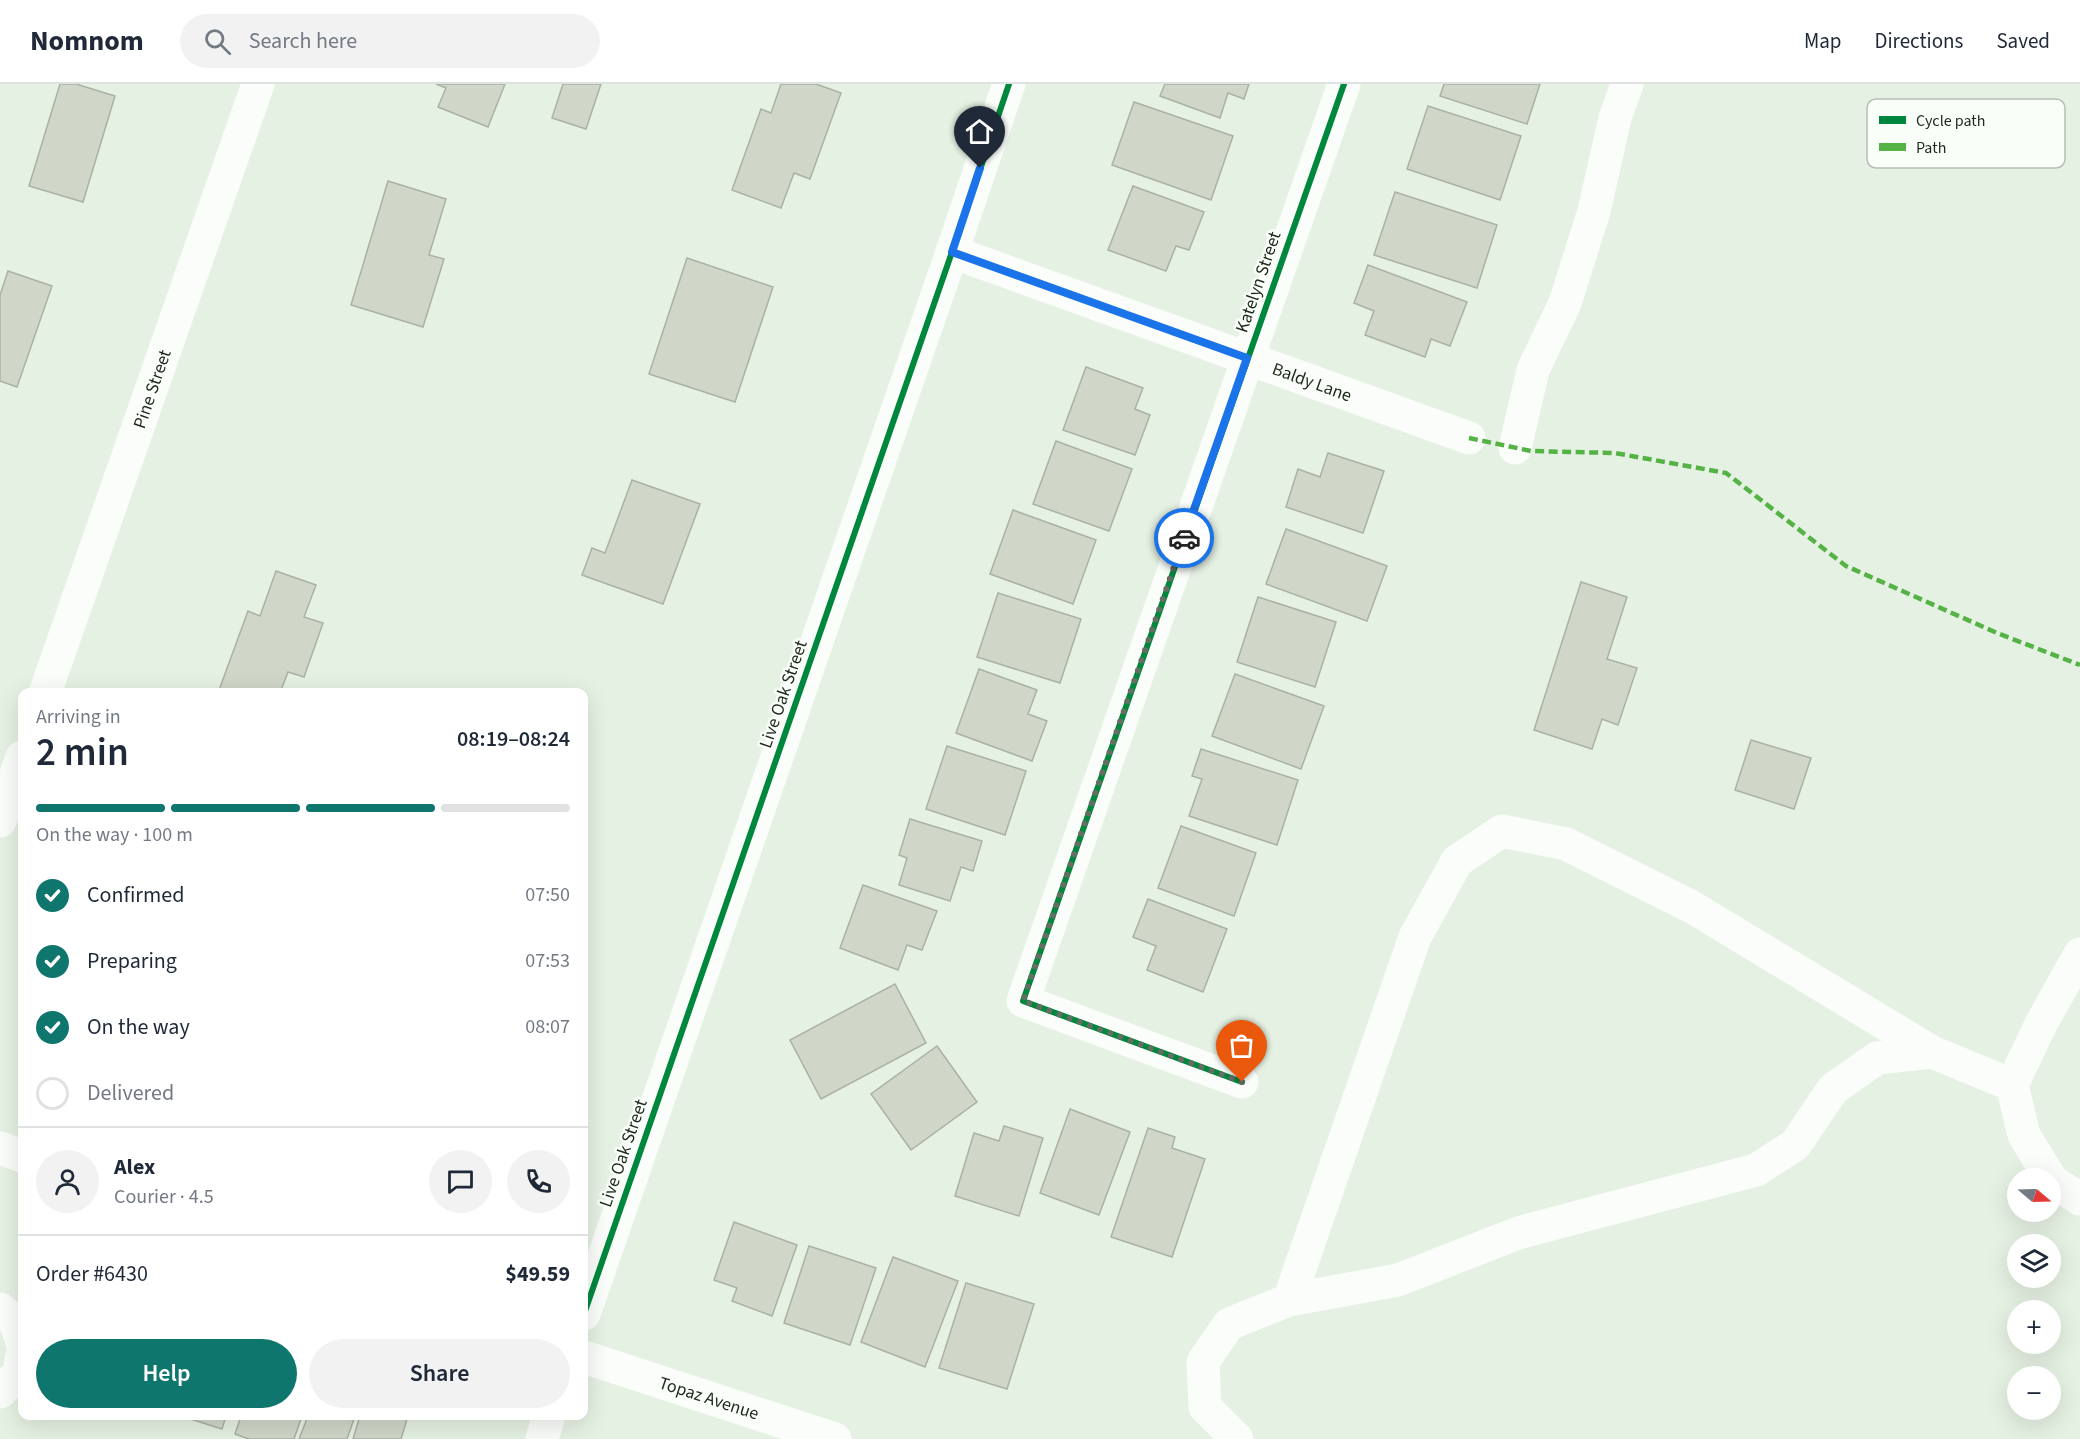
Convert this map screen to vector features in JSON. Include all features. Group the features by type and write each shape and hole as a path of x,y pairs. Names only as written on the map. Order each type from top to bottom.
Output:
{"street":[{"name":"Pine Street","path":"47,688 258,84"},
{"name":"Live Oak Street","path":"588,1302 1009,84"},
{"name":"Katelyn Street","path":"1242,1082 1023,1001 1344,84"},
{"path":"1515,448 1533,370 1565,303 1594,211 1615,118 1627,84"},
{"name":"Baldy Lane","path":"952,252 1469,438"},
{"path":"0,821 18,769"},
{"path":"1289,1300 1415,938 1457,861 1502,831 1566,844 1692,907 1932,1052 2012,1085"},
{"path":"2080,954 2041,1024 2012,1085 2024,1135 2052,1181 2080,1199"},
{"path":"1237,1439 1205,1407 1203,1362 1229,1324 1289,1300 1398,1280 1518,1233 1756,1170 1795,1145 1833,1089 1877,1058 1932,1052"},
{"path":"0,1148 18,1155"},
{"path":"0,1310 16,1323 18,1330"},
{"name":"Topaz Avenue","path":"588,1358 835,1439"},
{"path":"0,1392 18,1374"},
{"path":"542,1439 548,1420"}],"building":[{"path":"60,84 76,84 115,96 83,202 29,186"},
{"path":"436,84 505,84 488,127 438,107 446,88"},
{"path":"563,84 601,84 586,129 552,118"},
{"path":"781,84 816,84 841,93 810,179 794,173 781,208 732,190 761,109 771,113"},
{"path":"1165,84 1249,84 1244,99 1228,93 1220,118 1160,96"},
{"path":"1444,84 1540,84 1527,124 1440,96"},
{"path":"1134,102 1233,136 1211,200 1112,165"},
{"path":"1428,106 1521,136 1500,200 1407,169"},
{"path":"388,181 446,199 429,255 444,259 423,327 351,305"},
{"path":"1133,186 1204,212 1189,250 1176,246 1166,271 1108,250"},
{"path":"1395,192 1497,225 1477,288 1374,255"},
{"path":"687,258 773,287 735,402 649,374"},
{"path":"1368,265 1467,302 1450,346 1431,339 1425,357 1365,335 1374,311 1354,303"},
{"path":"8,271 52,286 17,387 0,381 0,295"},
{"path":"1086,367 1143,388 1135,409 1150,415 1135,455 1063,430"},
{"path":"1056,441 1132,469 1109,531 1033,504"},
{"path":"1328,453 1384,471 1363,533 1286,507 1298,469 1320,477"},
{"path":"632,480 700,504 663,604 582,575 592,548 605,553"},
{"path":"1013,510 1096,540 1073,604 990,574"},
{"path":"1286,529 1387,566 1367,621 1266,584"},
{"path":"276,571 316,585 304,617 323,623 304,677 288,672 282,688 220,688 248,611 260,616"},
{"path":"1581,582 1627,597 1607,659 1637,668 1618,725 1602,719 1592,749 1534,730"},
{"path":"998,593 1081,619 1060,683 977,657"},
{"path":"1258,597 1336,622 1315,687 1237,662"},
{"path":"979,669 1037,690 1028,714 1047,721 1032,761 956,733"},
{"path":"1235,674 1324,706 1301,769 1212,736"},
{"path":"1751,740 1811,758 1794,809 1735,790"},
{"path":"947,746 1026,771 1005,835 926,809"},
{"path":"1201,749 1298,780 1277,845 1189,816 1202,779 1192,776"},
{"path":"910,819 982,841 973,871 961,867 950,901 899,885 907,858 899,855"},
{"path":"1181,826 1256,853 1234,916 1158,888"},
{"path":"863,885 937,911 922,950 907,945 898,970 840,948"},
{"path":"1148,899 1227,929 1203,992 1147,970 1156,946 1133,937"},
{"path":"895,984 926,1043 821,1099 790,1040"},
{"path":"937,1046 977,1102 911,1150 871,1094"},
{"path":"1070,1109 1130,1132 1099,1215 1040,1193"},
{"path":"1004,1126 1043,1138 1019,1216 955,1196 974,1133 999,1141"},
{"path":"1148,1128 1175,1137 1172,1148 1205,1159 1172,1257 1111,1237"},
{"path":"734,1222 797,1245 772,1316 732,1301 737,1288 714,1280"},
{"path":"809,1246 876,1268 850,1345 784,1323"},
{"path":"893,1257 958,1281 925,1367 861,1342"},
{"path":"966,1283 1034,1304 1007,1389 939,1368"},
{"path":"194,1420 225,1420 222,1429"},
{"path":"240,1420 301,1420 294,1439 249,1439 235,1434"},
{"path":"306,1420 354,1420 347,1439 299,1439"},
{"path":"359,1420 407,1420 401,1439 353,1439"}],"marked path":[{"path":"1469,438 1531,451 1615,453 1726,473 1846,566 1997,633 2080,665"}],"cycle path":[{"path":"588,1302 1009,84"},
{"path":"1242,1082 1023,1001 1344,84"}],"way so far":[{"path":"1184,538 1023,1001 1242,1082"}],"route":[{"path":"980,168 952,252 1247,358 1184,538"}]}
